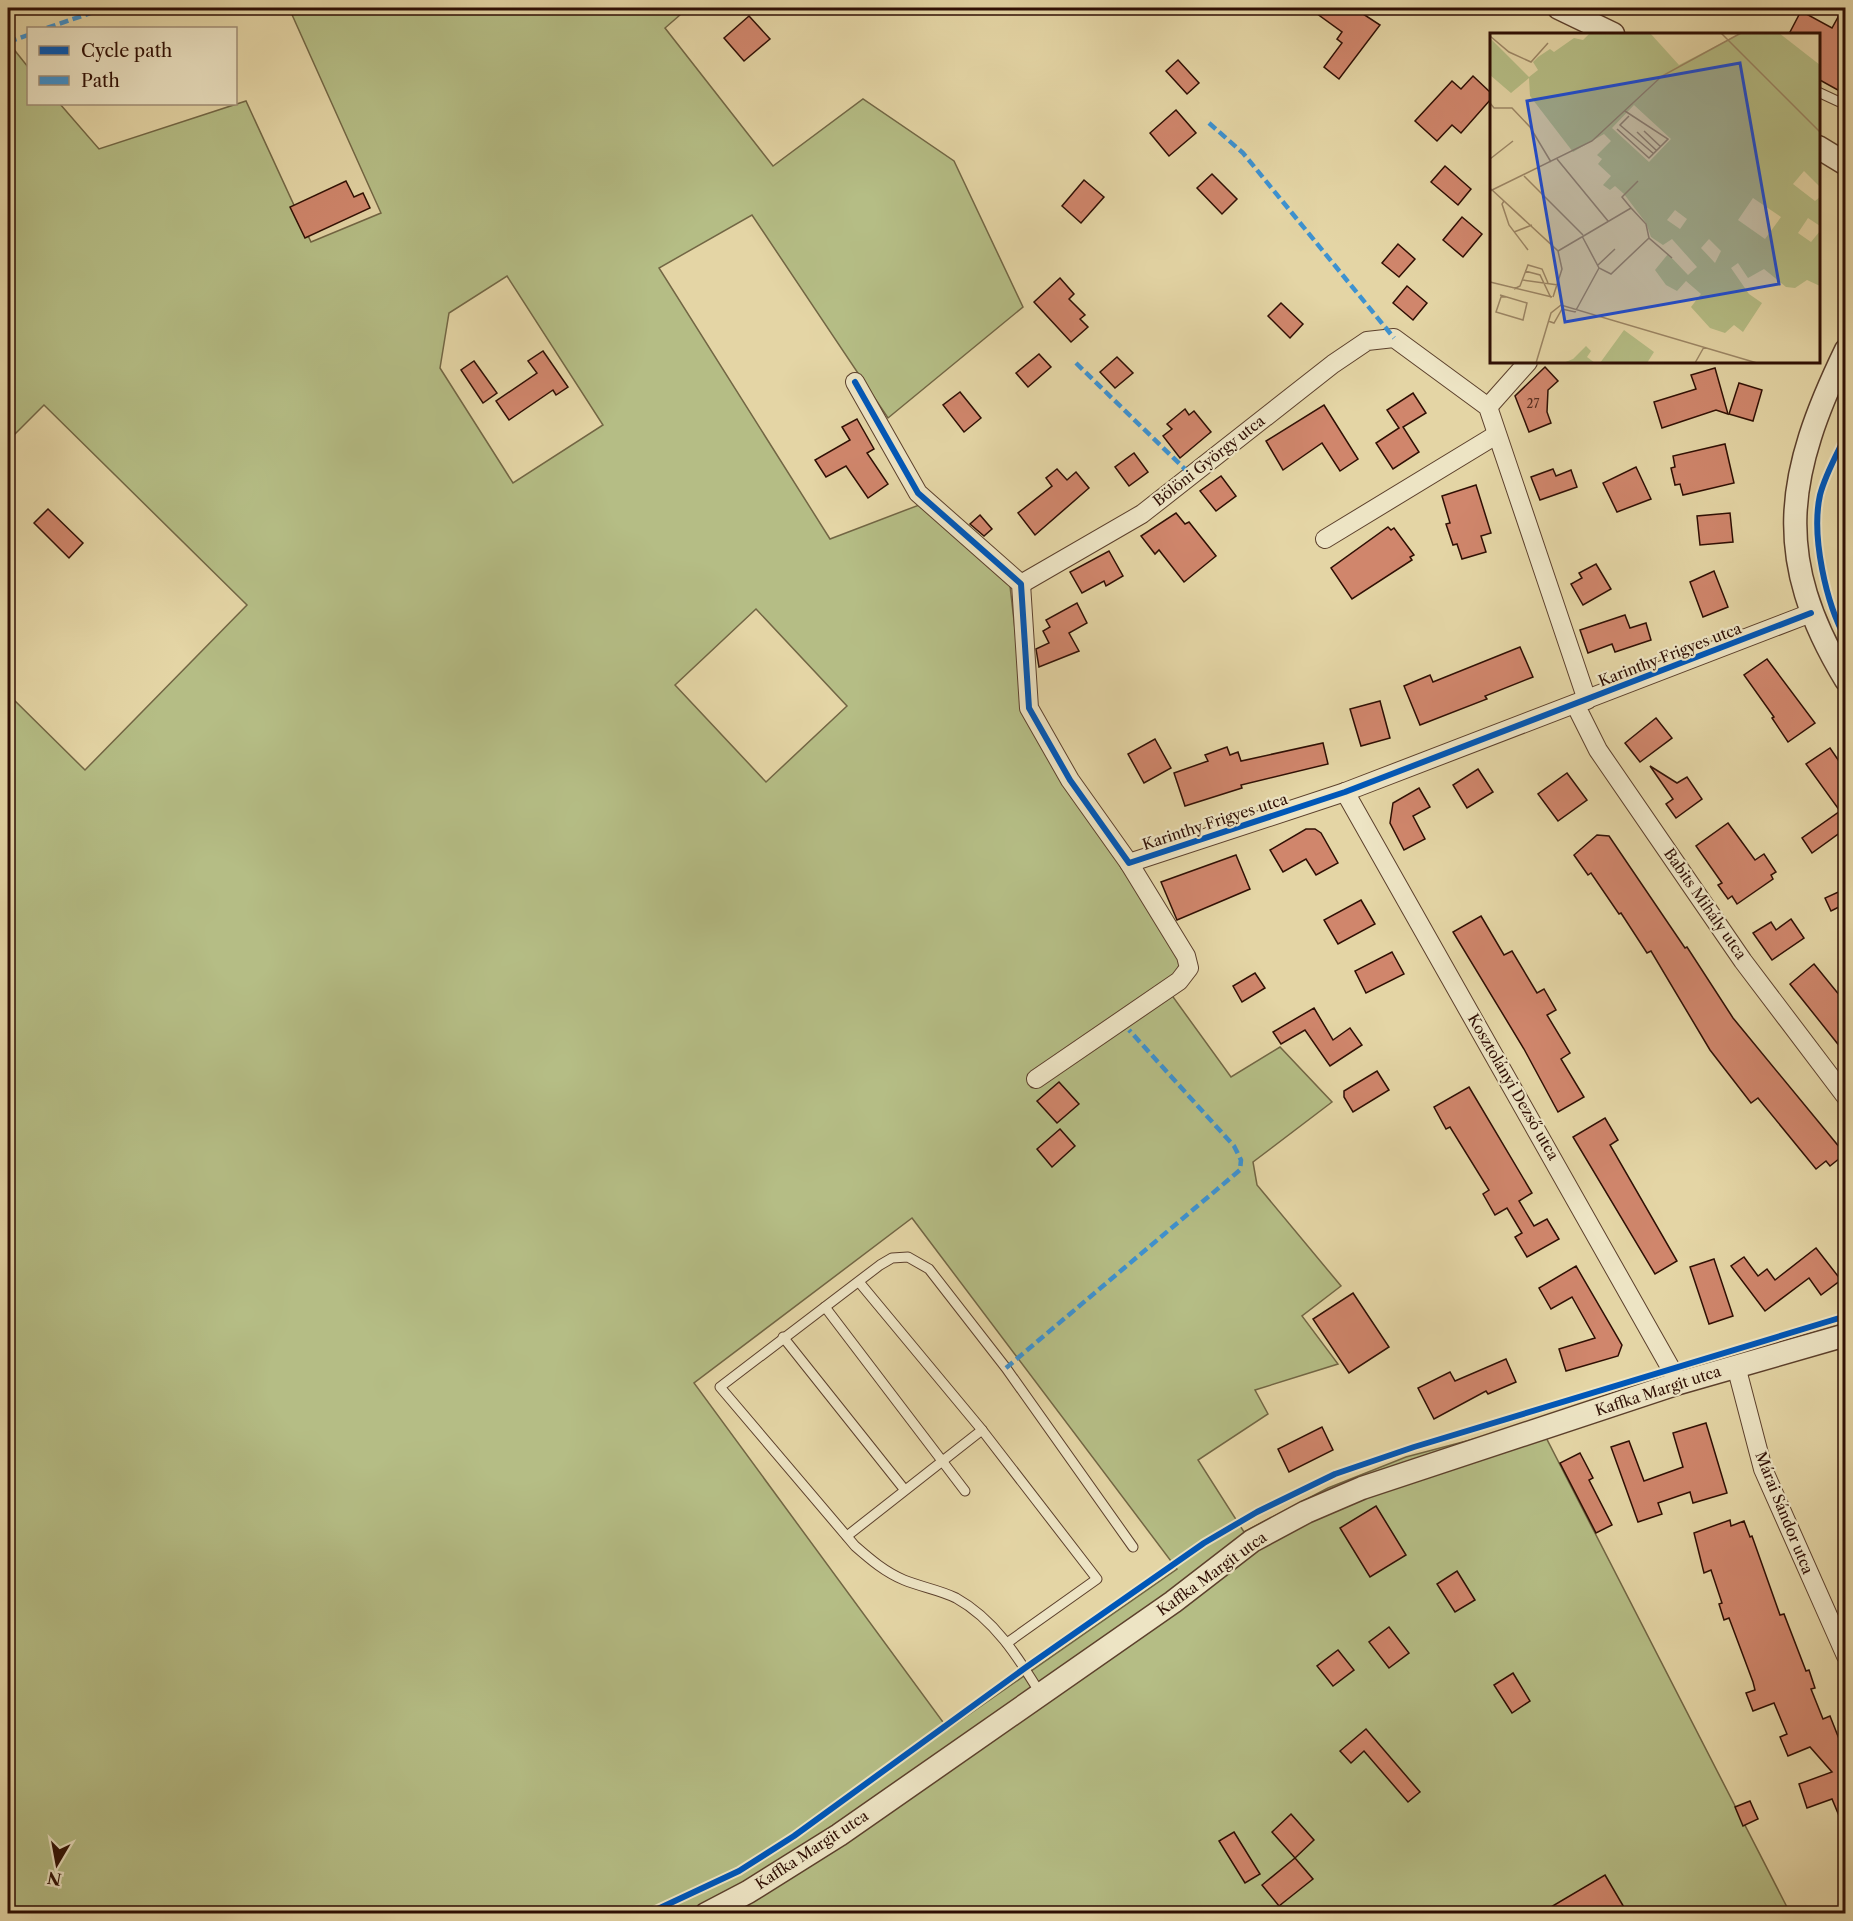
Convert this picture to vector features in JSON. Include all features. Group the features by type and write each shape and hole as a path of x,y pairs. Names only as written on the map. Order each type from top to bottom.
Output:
{"street":[{"path":"1559,8 1611,33"},
{"path":"1820,133 1845,144"},
{"path":"1820,148 1845,164"},
{"name":"Bölöni György utca","path":"1021,584 1142,514 1367,342 1394,338 1488,407"},
{"path":"1845,350 1812,424 1798,482 1795,514 1797,558 1811,613 1845,680"},
{"path":"1488,407 1527,363"},
{"path":"855,382 918,493 1021,584"},
{"name":"Babits Mihály utca","path":"1488,407 1598,750 1743,961 1845,1097"},
{"path":"1324,539 1496,435"},
{"name":"Karinthy Frigyes utca","path":"1021,584 1029,708 1070,780 1129,863 1345,792 1811,613"},
{"name":"Kosztolányi Dezső utca","path":"1345,792 1679,1383"},
{"path":"1036,1079 1179,981 1189,968 1186,957 1129,863"},
{"name":"Kaffka Margit utca","path":"706,1914 748,1892 839,1835 1173,1602 1252,1541 1306,1512 1362,1488 1679,1383 1845,1335"},
{"name":"Márai Sándor utca","path":"1736,1366 1763,1469 1845,1656"}],"lane":[{"path":"1820,93 1845,105"},
{"path":"1041,1693 1007,1643 976,1611 955,1598 904,1580 876,1566 847,1536 720,1387 880,1265 899,1256 908,1257 929,1269 1005,1368 1133,1547"},
{"path":"859,1282 982,1430 1097,1580 1007,1643"},
{"path":"825,1307 965,1491"},
{"path":"783,1337 904,1489"},
{"path":"847,1536 982,1430"}],"green space":[{"path":"289,8 688,8 665,28 773,166 863,99 954,161 1023,307 888,418 752,215 659,268 830,539 919,505 1010,586 1025,716 1181,961 1168,990 1231,1077 1280,1047 1332,1102 1253,1162 1257,1185 1341,1286 1302,1316 1338,1364 1255,1390 1268,1414 1198,1460 1244,1532 1328,1488 1406,1457 1538,1422 1790,1913 8,1913 8,694 85,770 247,605 44,405 8,441 8,42 27,66 27,105 61,105 99,149 246,101 311,242 381,213","holes":["507,276 603,425 513,483 440,368 449,313","756,609 847,706 766,782 675,685","912,1218 1177,1569 948,1729 694,1383"]}],"building":[{"path":"1309,8 1354,8 1380,25 1339,79 1324,67 1342,43 1337,39 1342,32"},
{"path":"1845,8 1845,94 1820,80 1820,33 1790,33 1801,11 1832,28"},
{"path":"749,16 770,39 744,61 724,38"},
{"path":"1178,60 1199,83 1187,94 1166,71"},
{"path":"1473,76 1490,92 1490,100 1461,133 1452,125 1437,141 1415,121 1452,81 1461,89"},
{"path":"1176,110 1196,133 1169,156 1150,133"},
{"path":"1445,166 1471,189 1458,205 1431,182"},
{"path":"1212,174 1237,199 1222,214 1197,188"},
{"path":"1084,180 1104,197 1081,223 1062,206"},
{"path":"346,181 354,197 363,193 370,208 305,238 290,207"},
{"path":"1462,217 1482,234 1463,257 1443,240"},
{"path":"1398,244 1415,259 1399,277 1382,263"},
{"path":"1060,278 1074,294 1069,299 1085,315 1080,319 1088,327 1071,342 1034,302"},
{"path":"1407,286 1427,303 1413,320 1393,303"},
{"path":"1281,303 1303,324 1290,338 1268,316"},
{"path":"543,351 568,387 556,395 553,390 509,420 496,401 537,373 528,361"},
{"path":"1039,354 1051,367 1028,387 1016,373"},
{"path":"1117,357 1133,373 1115,388 1100,372"},
{"path":"474,361 497,393 483,403 461,370"},
{"path":"1545,367 1558,381 1548,390 1547,412 1551,423 1529,432 1515,396"},
{"path":"1715,368 1728,414 1716,410 1662,428 1654,402 1696,389 1691,375"},
{"path":"1739,383 1762,390 1753,421 1729,414"},
{"path":"960,392 981,418 964,432 943,405"},
{"path":"1413,393 1426,413 1403,427 1419,452 1393,469 1376,443 1399,428 1387,410"},
{"path":"1324,405 1358,459 1340,471 1322,443 1283,470 1266,441"},
{"path":"1185,409 1189,415 1194,411 1211,432 1180,458 1163,436 1172,429 1167,424"},
{"path":"857,419 874,449 867,453 888,484 868,498 846,466 826,477 815,460 850,440 842,427"},
{"path":"1725,444 1734,483 1683,495 1680,484 1675,485 1671,468 1675,467 1673,456"},
{"path":"1134,453 1148,472 1129,486 1115,467"},
{"path":"1636,467 1651,499 1617,512 1603,483"},
{"path":"1057,469 1067,480 1076,472 1089,488 1035,535 1018,513 1052,486 1046,478"},
{"path":"1553,469 1556,476 1571,470 1577,487 1540,500 1531,477"},
{"path":"1221,476 1236,496 1216,511 1200,491"},
{"path":"1476,485 1491,533 1481,536 1486,552 1462,559 1457,544 1453,545 1446,524 1450,523 1442,496"},
{"path":"48,509 83,543 69,558 34,523"},
{"path":"1176,513 1185,524 1189,522 1216,556 1184,582 1159,550 1155,554 1141,536"},
{"path":"1730,513 1733,542 1700,545 1697,516"},
{"path":"980,515 992,529 984,536 970,524"},
{"path":"1388,527 1391,530 1394,528 1414,555 1410,557 1412,560 1352,599 1331,568"},
{"path":"1109,551 1123,576 1106,586 1104,581 1082,593 1070,572"},
{"path":"1596,564 1611,589 1583,605 1571,584 1582,578 1579,573"},
{"path":"1714,571 1728,607 1703,617 1690,582"},
{"path":"1077,603 1087,623 1069,633 1079,651 1039,667 1036,649 1049,643 1043,631 1050,627 1046,620"},
{"path":"1625,615 1630,628 1646,623 1651,640 1615,652 1612,644 1588,653 1580,630"},
{"path":"1520,647 1533,677 1485,696 1487,699 1420,725 1404,686 1430,675 1433,682"},
{"path":"1767,659 1815,723 1788,742 1772,718 1774,717 1744,675"},
{"path":"1380,701 1390,738 1361,746 1350,709"},
{"path":"1656,718 1672,738 1640,762 1625,743"},
{"path":"1155,739 1171,768 1144,783 1128,754"},
{"path":"1323,743 1328,764 1241,785 1242,788 1185,806 1174,773 1208,761 1205,755 1227,747 1230,755 1238,752 1241,761"},
{"path":"1830,748 1845,770 1845,829 1812,853 1802,838 1840,811 1806,764"},
{"path":"1650,766 1677,783 1687,777 1702,799 1676,818 1666,804 1673,799"},
{"path":"1478,769 1493,792 1467,808 1453,785"},
{"path":"1567,773 1587,800 1558,821 1538,794"},
{"path":"1419,788 1430,807 1413,816 1425,839 1404,850 1390,823 1393,803"},
{"path":"1728,823 1755,860 1764,854 1776,872 1771,875 1773,879 1737,904 1732,896 1728,899 1718,885 1722,883 1696,846"},
{"path":"1306,829 1315,829 1321,833 1338,863 1316,875 1306,859 1283,872 1270,850"},
{"path":"1597,835 1609,836 1685,948 1687,947 1733,1018 1845,1154 1830,1166 1826,1161 1816,1169 1758,1098 1751,1103 1710,1050 1651,951 1647,953 1621,913 1619,914 1591,873 1588,875 1574,855"},
{"path":"1236,855 1250,889 1177,920 1161,882"},
{"path":"1845,889 1845,904 1831,911 1825,898"},
{"path":"1361,900 1375,924 1338,944 1324,920"},
{"path":"1481,916 1504,955 1512,951 1537,993 1544,989 1556,1010 1547,1015 1570,1053 1561,1059 1584,1097 1558,1112 1524,1049 1453,932"},
{"path":"1791,919 1804,938 1772,960 1753,933 1771,922 1776,930"},
{"path":"1392,952 1404,974 1366,993 1355,971"},
{"path":"1814,964 1845,1002 1845,1053 1790,984"},
{"path":"1255,973 1265,988 1242,1002 1233,986"},
{"path":"1314,1008 1333,1040 1350,1028 1362,1045 1330,1066 1305,1030 1281,1044 1273,1032"},
{"path":"1377,1071 1389,1090 1353,1112 1344,1097 1344,1091"},
{"path":"1059,1082 1079,1104 1057,1123 1037,1101"},
{"path":"1469,1087 1532,1193 1519,1201 1534,1226 1547,1219 1559,1239 1527,1257 1515,1237 1522,1233 1507,1208 1495,1215 1483,1194 1489,1190 1450,1127 1446,1129 1434,1107"},
{"path":"1605,1118 1618,1140 1610,1145 1677,1261 1655,1274 1573,1137"},
{"path":"1060,1129 1075,1146 1052,1167 1037,1149"},
{"path":"1816,1248 1841,1280 1821,1295 1809,1278 1765,1311 1731,1266 1744,1257 1758,1276 1767,1269 1775,1280"},
{"path":"1714,1259 1733,1316 1709,1324 1690,1267"},
{"path":"1576,1266 1622,1345 1618,1356 1566,1371 1559,1349 1595,1338 1572,1297 1551,1309 1539,1288"},
{"path":"1353,1293 1389,1347 1349,1373 1313,1319"},
{"path":"1506,1359 1516,1382 1488,1394 1486,1391 1434,1419 1418,1388 1450,1372 1455,1381"},
{"path":"1706,1423 1727,1493 1693,1503 1690,1492 1658,1503 1662,1514 1638,1522 1611,1447 1629,1441 1644,1481 1683,1467 1673,1433"},
{"path":"1322,1427 1333,1450 1289,1472 1278,1449"},
{"path":"1580,1453 1593,1478 1589,1480 1612,1525 1596,1533 1560,1463"},
{"path":"1376,1506 1406,1555 1370,1577 1340,1528"},
{"path":"1730,1520 1731,1526 1744,1521 1750,1537 1752,1536 1780,1615 1784,1614 1806,1671 1809,1670 1815,1688 1811,1689 1823,1719 1830,1716 1845,1754 1845,1830 1832,1799 1807,1808 1799,1784 1832,1772 1810,1747 1788,1756 1780,1737 1787,1734 1774,1703 1753,1711 1746,1693 1755,1690 1753,1682 1729,1618 1724,1620 1719,1604 1722,1603 1711,1570 1704,1573 1694,1533"},
{"path":"1457,1571 1475,1600 1455,1612 1437,1584"},
{"path":"1389,1627 1409,1653 1389,1668 1369,1642"},
{"path":"1338,1650 1354,1670 1333,1686 1317,1666"},
{"path":"1513,1673 1530,1701 1512,1713 1494,1685"},
{"path":"1366,1729 1420,1792 1408,1802 1364,1751 1351,1763 1340,1751"},
{"path":"1750,1801 1758,1819 1743,1826 1735,1807"},
{"path":"1291,1814 1314,1840 1295,1858 1272,1832"},
{"path":"1234,1832 1260,1874 1245,1883 1219,1841"},
{"path":"1295,1858 1313,1879 1279,1906 1262,1885"},
{"path":"1605,1875 1628,1914 1539,1914"}],"marked path":[{"path":"50,27 105,8"},
{"path":"8,42 27,35"},
{"path":"1209,123 1243,153 1394,338"},
{"path":"1076,363 1191,475"},
{"path":"1006,1368 1240,1170 1241,1160 1234,1146 1129,1030"}],"cycle path":[{"path":"855,382 918,493 1021,584 1029,708 1070,780 1129,863 1345,792 1811,613"},
{"path":"1846,435 1822,487 1817,530 1822,569 1832,608 1846,639"},
{"path":"647,1914 739,1871 794,1836 1025,1668 1204,1543 1257,1512 1335,1474 1414,1447 1846,1316"}]}
